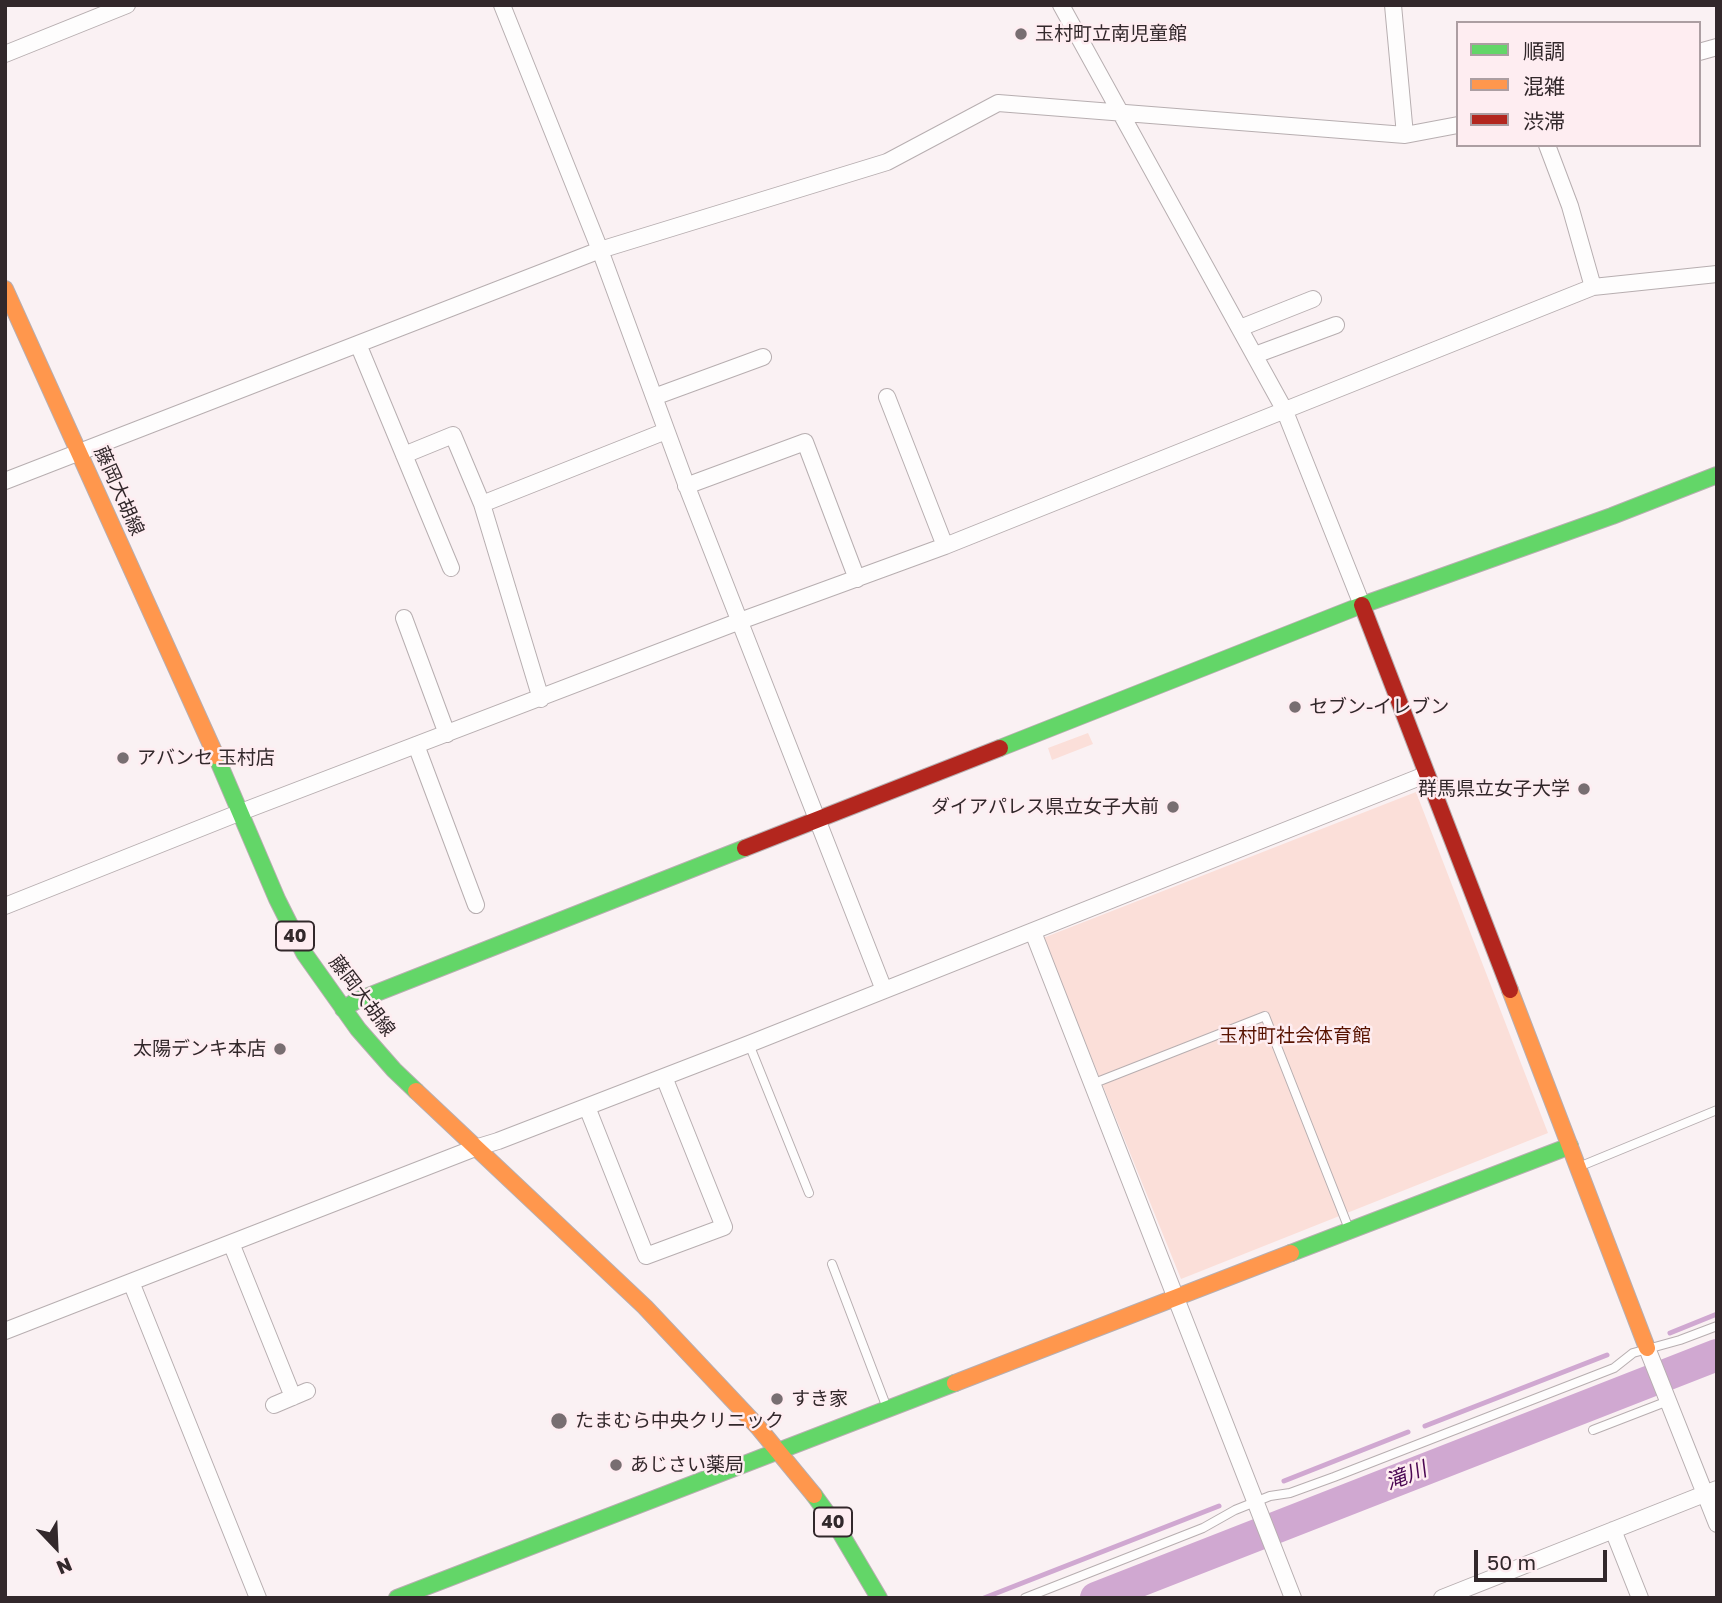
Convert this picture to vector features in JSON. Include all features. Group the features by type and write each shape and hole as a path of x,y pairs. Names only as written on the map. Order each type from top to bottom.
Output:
{"street":[{"path":"5,54 127,5"},
{"path":"502,5 600,250 686,486 884,990"},
{"path":"1061,5 1284,409 1667,1399 1711,1491 1717,1524"},
{"path":"1393,5 1405,135"},
{"path":"5,481 600,250 887,162 998,103 1405,135 1456,125"},
{"path":"1548,147 1570,206 1593,287"},
{"path":"5,906 241,812 740,621 945,546 1593,287 1717,274"},
{"name":"藤岡大胡線","path":"5,289 304,953 343,1009 394,1070 645,1307 779,1452 837,1527 879,1598"},
{"path":"1240,328 1313,299"},
{"path":"1255,355 1336,326"},
{"path":"358,344 451,568"},
{"path":"654,397 763,357"},
{"path":"887,397 945,546"},
{"path":"482,504 666,431"},
{"path":"404,455 453,435 482,504 541,699"},
{"path":"686,486 805,443 857,579"},
{"path":"343,1009 356,1001 1362,605 1612,516 1717,475"},
{"path":"404,618 447,734"},
{"path":"416,745 476,905"},
{"path":"5,1331 749,1044 1425,775"},
{"path":"1033,932 1293,1598"},
{"path":"587,1107 646,1256 724,1227 664,1077"},
{"path":"397,1598 1570,1146"},
{"path":"230,1243 300,1394 274,1405"},
{"path":"131,1282 258,1598"},
{"path":"1442,1598 1711,1491"},
{"path":"1613,1530 1640,1598"}],"lane":[{"path":"1092,1084 1265,1016 1350,1232"},
{"path":"749,1044 809,1193"},
{"path":"1578,1168 1717,1110"},
{"path":"832,1264 887,1410"},
{"path":"1025,1598 1614,1368 1633,1353 1649,1352 1717,1326"},
{"path":"1593,1430 1667,1399"}],"green space":[{"path":"1088,733 1093,744 1052,760 1048,748"},
{"name":"玉村町社会体育館","path":"1416,792 1548,1133 1181,1279 1043,938"}],"waterway":[{"path":"1670,1333 1717,1314"},
{"path":"1425,1426 1607,1355"},
{"name":"滝川","path":"1096,1598 1717,1355"},
{"path":"1284,1481 1408,1432"},
{"path":"984,1598 1219,1506"}],"traffic: fast":[{"path":"1000,748 1362,605 1612,516 1717,475"},
{"path":"216,756 277,899 304,953 358,1029 416,1091"},
{"path":"343,1009 356,1001 745,848"},
{"path":"1291,1253 1570,1146"},
{"path":"397,1598 955,1383"},
{"path":"814,1495 837,1527 879,1598"}],"traffic: slow":[{"path":"5,289 216,756"},
{"path":"1510,990 1647,1348"},
{"path":"416,1091 645,1307 758,1427 814,1495"},
{"path":"955,1383 1291,1253"}],"traffic: jam":[{"path":"1362,605 1510,990"},
{"path":"745,848 1000,748"}],"place":[{"name":"玉村町立南児童館","path":"1021,34"},
{"name":"セブン-イレブン","path":"1295,707"},
{"name":"アバンセ 玉村店","path":"123,758"},
{"name":"群馬県立女子大学","path":"1584,789"},
{"name":"ダイアパレス県立女子大前","path":"1173,807"},
{"name":"太陽デンキ本店","path":"280,1049"},
{"name":"すき家","path":"777,1399"},
{"name":"たまむら中央クリニック","path":"559,1421"},
{"name":"あじさい薬局","path":"616,1465"}]}
